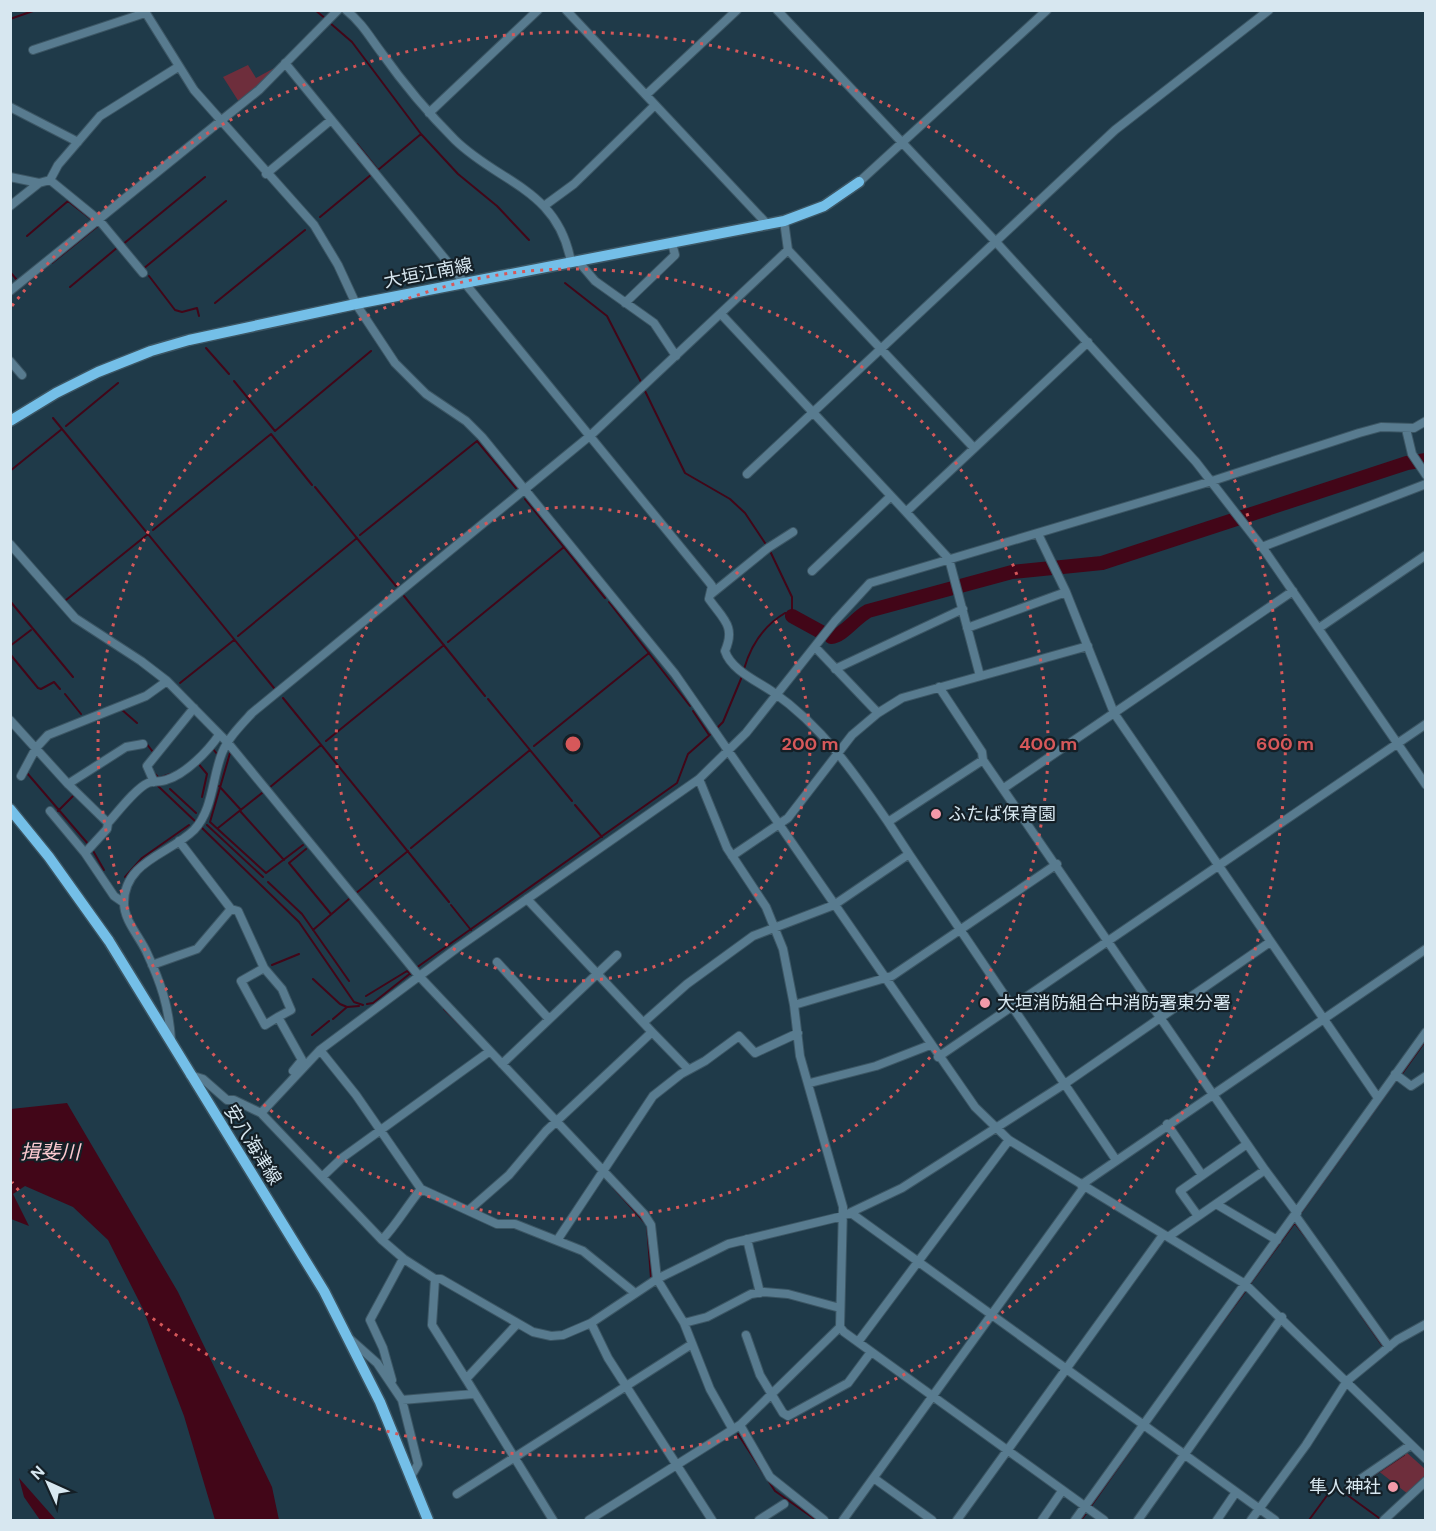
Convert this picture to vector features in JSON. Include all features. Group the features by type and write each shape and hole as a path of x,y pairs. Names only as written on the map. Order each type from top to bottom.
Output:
{"main road":[{"name":"大垣江南線","path":"10,422 76,382 151,351 356,304 768,225 824,206 859,182"},
{"name":"安八海津線","path":"10,809 49,857 109,941 324,1291 380,1402 428,1521"}],"street":[{"path":"10,291 259,90 338,10"},
{"path":"346,10 365,27 380,52 429,113 462,146 521,185 544,206 575,261 586,274 654,323 663,333 676,356"},
{"path":"429,113 538,10"},
{"path":"566,10 768,225"},
{"path":"646,95 737,10"},
{"path":"777,10 996,242 1212,481 1244,521 1319,628 1425,785"},
{"path":"859,182 1047,10"},
{"path":"747,474 1115,130 1269,10"},
{"path":"33,50 144,12 178,67 220,120 314,225 338,265 356,304 373,333 409,379 466,421 675,674 938,1057 975,1107 1008,1140 1245,1284 1282,1317 1409,1446 1425,1459"},
{"path":"285,63 712,586 709,599 730,629 731,636 724,651 727,657 743,673 776,694 839,752 1066,1083 1116,1160"},
{"path":"10,206 39,183 50,180 58,165 100,116 178,67"},
{"path":"544,206 574,184 655,105"},
{"path":"10,107 78,142"},
{"path":"266,174 331,120"},
{"path":"10,177 39,183"},
{"path":"50,180 99,220 143,273"},
{"path":"784,221 788,250 974,448"},
{"path":"625,303 675,255 672,243"},
{"path":"171,1043 169,1006 152,965 129,921 124,903 126,887 134,873 145,863 193,831 202,819 228,743 252,713 591,435 788,250"},
{"path":"721,314 949,559 980,676"},
{"path":"906,512 1088,342"},
{"path":"10,361 22,375"},
{"path":"261,1113 320,1050 419,976 699,779 729,752 870,583 1212,481 1359,432 1381,428 1414,428 1425,421"},
{"path":"1406,429 1412,454 1425,475"},
{"path":"1262,547 1425,484"},
{"path":"812,571 891,496"},
{"path":"710,595 768,548 793,532"},
{"path":"1038,534 1066,592 1114,712 1378,1098"},
{"path":"10,544 75,618 141,660 167,681 228,743 419,976 605,1172 651,1225 657,1279 684,1323 710,1389 770,1477 824,1521"},
{"path":"10,559 18,553"},
{"path":"1319,628 1425,555"},
{"path":"1004,788 1293,591"},
{"path":"967,628 1066,592"},
{"path":"835,669 963,609"},
{"path":"732,856 780,825 852,735 878,713 902,699 939,687 1088,646"},
{"path":"815,647 878,713"},
{"path":"21,776 36,748 48,735 146,696 167,681"},
{"path":"939,687 982,753 983,760 1389,1347"},
{"path":"154,782 147,766 194,708"},
{"path":"10,720 68,784 108,823"},
{"path":"938,1057 1425,724"},
{"path":"85,853 107,829 108,823 148,783 169,780 211,747 219,735"},
{"path":"68,784 126,747 143,744"},
{"path":"888,822 983,760"},
{"path":"589,1521 736,1427 840,1327 847,1214 810,1083 800,1056 794,1005 783,949 766,908 732,856 699,779"},
{"path":"50,811 85,853 114,896 124,903"},
{"path":"179,841 231,909 238,911 246,923 264,968 282,989 291,1010 265,1025 241,981 264,968"},
{"path":"644,1022 702,972 753,936 834,905 909,854"},
{"path":"794,1005 892,976 1057,864"},
{"path":"527,899 688,1069"},
{"path":"152,965 197,949 231,909"},
{"path":"190,1076 203,1079 226,1100 234,1100 261,1113 382,1240 403,1259 518,1324 551,1336 564,1335 591,1323 657,1279 728,1245 847,1214 902,1188 1066,1083 1270,942"},
{"path":"843,1521 934,1398 1082,1186 1213,1092 1425,949"},
{"path":"502,1064 617,954"},
{"path":"496,962 549,1019"},
{"path":"278,1017 302,1060 288,1076 290,1082"},
{"path":"469,1210 509,1175 557,1121 652,1032"},
{"path":"1075,1521 1087,1509 1425,1032"},
{"path":"558,1239 605,1172 653,1096 688,1069 739,1036 755,1053 798,1033"},
{"path":"810,1083 876,1066 930,1045"},
{"path":"320,1050 381,1130 420,1189 497,1224 515,1224 584,1251 635,1293"},
{"path":"322,1177 342,1158 490,1051"},
{"path":"1395,1074 1411,1086 1425,1076"},
{"path":"1167,1124 1202,1175"},
{"path":"858,1342 1008,1140"},
{"path":"1198,1216 1180,1191 1248,1144"},
{"path":"957,1521 1166,1236 1265,1170"},
{"path":"382,1240 395,1226 420,1189"},
{"path":"1216,1204 1277,1240"},
{"path":"847,1214 918,1262 1275,1521"},
{"path":"747,1239 760,1293"},
{"path":"403,1259 381,1304 370,1320 383,1348 418,1464 410,1478"},
{"path":"435,1279 432,1325 554,1521"},
{"path":"684,1323 707,1317 760,1293 788,1294 840,1308"},
{"path":"1137,1521 1282,1317"},
{"path":"591,1323 626,1386 712,1521"},
{"path":"465,1379 518,1324"},
{"path":"1251,1521 1306,1445 1347,1381 1389,1347 1425,1324"},
{"path":"840,1327 1104,1521"},
{"path":"746,1335 760,1376 783,1413 788,1416 848,1383 872,1352"},
{"path":"350,1339 377,1363 399,1396"},
{"path":"457,1494 692,1344"},
{"path":"399,1396 473,1394"},
{"path":"1349,1487 1409,1446"},
{"path":"875,1479 932,1521"},
{"path":"1384,1521 1425,1481"},
{"path":"1042,1521 1062,1491"},
{"path":"1217,1521 1236,1492"},
{"path":"759,1521 784,1504"}],"shaded area":[{"path":"248,65 256,78 278,66 239,102 223,77"},
{"path":"1405,1451 1425,1469 1425,1475 1408,1494 1377,1470"}],"water":[{"name":"揖斐川","path":"67,1103 178,1292 272,1487 279,1520 215,1520 184,1416 143,1309 108,1240 73,1207 25,1186 13,1194 29,1226 11,1219 11,1109"},
{"path":"19,1478 56,1520 40,1520 24,1497"}],"waterway":[{"path":"10,19 36,10"},
{"path":"315,10 326,19"},
{"path":"330,23 352,42 421,134 458,174 497,206 529,240"},
{"path":"357,144 378,170 421,134"},
{"path":"320,217 372,174"},
{"path":"122,245 205,177"},
{"path":"27,236 68,201 91,219"},
{"path":"143,269 226,201"},
{"path":"52,263 99,225"},
{"path":"215,303 305,230"},
{"path":"70,287 118,247"},
{"path":"10,296 46,267"},
{"path":"10,272 18,281"},
{"path":"149,276 175,310 182,312 197,308 199,316"},
{"path":"565,283 607,316 641,382"},
{"path":"206,348 229,374"},
{"path":"234,381 275,431 371,351"},
{"path":"66,426 118,383"},
{"path":"645,391 685,473 730,499 745,513 767,546"},
{"path":"53,418 274,688"},
{"path":"10,471 62,429"},
{"path":"153,530 271,434 312,485"},
{"path":"360,535 477,441 516,488"},
{"path":"831,637 840,634 868,611 1012,572 1102,563 1407,463 1426,460"},
{"path":"315,487 396,586"},
{"path":"525,499 605,598"},
{"path":"66,600 148,534"},
{"path":"238,636 357,538"},
{"path":"448,642 564,547"},
{"path":"744,669 754,644 764,630 785,613 792,616 792,597 770,551"},
{"path":"404,596 485,696"},
{"path":"10,601 73,677"},
{"path":"609,602 690,706"},
{"path":"792,616 823,633"},
{"path":"10,646 31,630"},
{"path":"180,683 234,640"},
{"path":"326,741 444,645"},
{"path":"534,746 649,653"},
{"path":"10,654 38,688 41,689 54,682 60,689"},
{"path":"717,728 723,722 743,674"},
{"path":"65,694 81,714"},
{"path":"283,698 449,902"},
{"path":"488,699 572,801"},
{"path":"121,709 137,723"},
{"path":"693,711 709,735"},
{"path":"416,968 677,783 688,754 713,732"},
{"path":"146,743 153,752"},
{"path":"269,788 321,745"},
{"path":"211,751 213,749 217,754"},
{"path":"411,848 530,750"},
{"path":"230,753 210,822 266,873 303,845"},
{"path":"197,762 207,774 202,797"},
{"path":"27,773 89,845"},
{"path":"154,773 159,778 170,774"},
{"path":"158,786 197,823"},
{"path":"219,786 241,810"},
{"path":"170,789 196,813"},
{"path":"218,828 262,793"},
{"path":"58,811 73,796"},
{"path":"575,805 602,837"},
{"path":"240,811 284,860"},
{"path":"125,877 142,858 189,825"},
{"path":"207,825 263,877"},
{"path":"201,827 299,922 354,1002 363,1005"},
{"path":"92,849 104,870"},
{"path":"306,849 289,863 331,914"},
{"path":"355,894 408,851"},
{"path":"268,882 302,914 349,981"},
{"path":"313,930 349,899"},
{"path":"451,905 471,930"},
{"path":"272,965 299,954"},
{"path":"366,996 407,971 411,974"},
{"path":"367,1004 373,1003 412,972"},
{"path":"313,979 340,1004 347,1007"},
{"path":"333,1019 347,1007 359,1006"},
{"path":"444,1009 463,1028"},
{"path":"312,1035 329,1021"},
{"path":"1401,1075 1426,1040"},
{"path":"1301,1213 1397,1079"},
{"path":"613,1187 647,1225 651,1278"},
{"path":"1250,1284 1296,1221"},
{"path":"1294,1222 1307,1239"},
{"path":"1218,1328 1247,1289"},
{"path":"1361,1315 1382,1345"},
{"path":"738,1434 775,1491 816,1520"},
{"path":"1091,1506 1136,1442"},
{"path":"1379,1518 1346,1494 1404,1455"},
{"path":"1309,1520 1334,1486 1346,1494"},
{"path":"1081,1520 1088,1511"}],"place":[{"name":"ふたば保育園","path":"936,814"},
{"name":"大垣消防組合中消防署東分署","path":"985,1003"},
{"name":"隼人神社","path":"1393,1487"}]}
